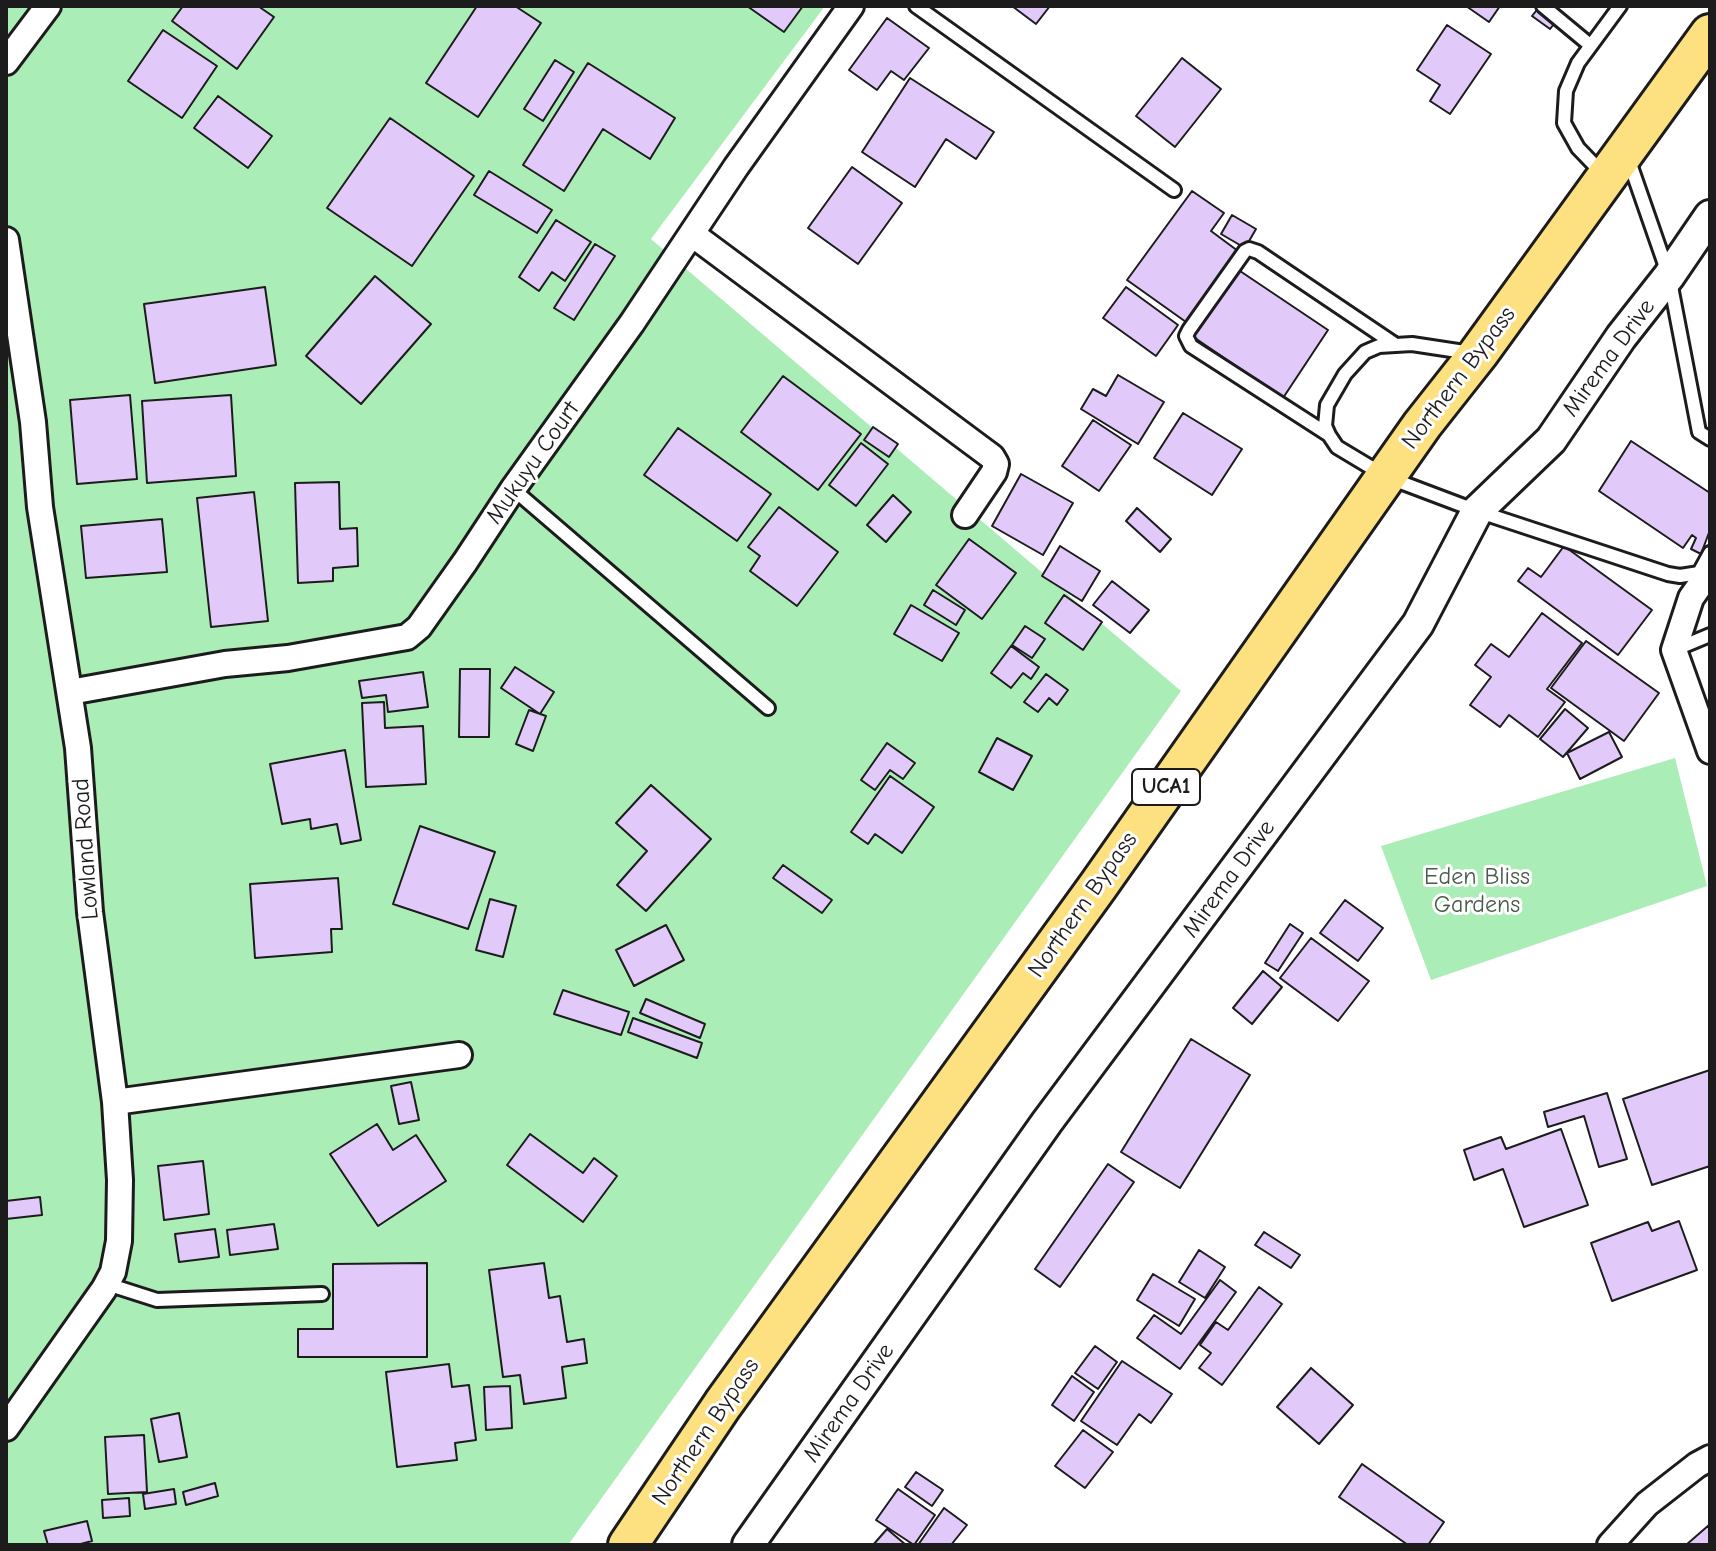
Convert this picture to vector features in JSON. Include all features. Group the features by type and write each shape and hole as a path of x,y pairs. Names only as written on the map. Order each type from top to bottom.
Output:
{"main road":[{"name":"Northern Bypass","path":"628,1545 723,1404 1098,886 1248,668 1422,425 1706,47"}],"street":[{"path":"6,62 48,6"},
{"name":"Mukuyu Court","path":"70,692 225,664 288,658 407,637 419,627 851,6"},
{"name":"Mirema Drive","path":"748,1545 1047,1122 1418,624 1477,511 1551,440 1621,337 1669,276 1710,216"},
{"path":"692,234 992,457 996,464 994,472 965,515"},
{"name":"Lowland Road","path":"6,240 33,422 40,507 78,748 90,912 120,1151 119,1241 113,1272 6,1428"},
{"path":"1710,571 1691,598 1674,650 1710,751"},
{"path":"115,1102 459,1055"},
{"path":"1610,1545 1647,1504 1710,1458"}],"lane":[{"path":"916,6 1174,190"},
{"path":"1543,6 1590,45"},
{"path":"1620,6 1590,45 1566,91 1564,123 1578,148 1616,164 1669,276 1699,432 1710,439"},
{"path":"1329,435 1191,346 1186,336 1197,319 1245,251 1254,250 1393,343"},
{"path":"1478,354 1393,343 1365,352 1345,374 1327,405 1325,426 1329,435 1337,447 1387,477 1477,511 1668,574 1699,573 1710,553"},
{"path":"513,489 768,708"},
{"path":"1674,650 1710,635"},
{"path":"107,1284 157,1300 322,1294"}],"green space":[{"path":"6,6 825,6 651,239 1181,691 568,1545 6,1545"},
{"name":"Eden Bliss Gardens","path":"1675,758 1707,886 1431,980 1381,846"}],"building":[{"path":"183,6 258,6 274,17 237,69 172,21"},
{"path":"477,6 515,6 541,23 478,117 426,83"},
{"path":"747,6 803,6 784,32"},
{"path":"1012,6 1050,6 1036,24"},
{"path":"1466,6 1500,6 1489,22"},
{"path":"1540,6 1562,14 1550,29 1532,16"},
{"path":"887,18 929,48 904,80 891,71 877,90 849,70"},
{"path":"1447,25 1491,54 1450,114 1430,101 1440,85 1417,70"},
{"path":"163,30 217,66 182,118 128,81"},
{"path":"1182,58 1221,89 1175,147 1136,116"},
{"path":"555,60 574,72 543,121 524,109"},
{"path":"588,63 675,118 650,159 603,129 564,191 523,165"},
{"path":"910,78 994,132 976,159 946,139 915,187 862,152"},
{"path":"218,96 272,136 248,168 194,128"},
{"path":"390,118 474,176 412,266 327,208"},
{"path":"852,167 902,203 858,264 808,228"},
{"path":"489,171 552,210 537,233 474,195"},
{"path":"1192,191 1224,213 1211,231 1238,251 1186,322 1127,280"},
{"path":"1232,215 1256,229 1245,248 1221,234"},
{"path":"556,220 591,242 565,281 552,272 539,291 519,277"},
{"path":"595,244 615,256 574,320 554,308"},
{"path":"1237,269 1328,330 1283,398 1192,336"},
{"path":"375,276 431,324 361,404 306,356"},
{"path":"265,287 276,365 155,383 144,304"},
{"path":"1126,287 1178,325 1156,356 1103,318"},
{"path":"1118,375 1164,402 1138,444 1081,409 1093,389 1106,396"},
{"path":"783,376 861,434 818,490 741,432"},
{"path":"130,395 137,479 77,484 70,400"},
{"path":"231,395 236,476 147,483 142,401"},
{"path":"1183,413 1242,449 1212,495 1154,458"},
{"path":"1093,420 1131,445 1099,491 1062,466"},
{"path":"873,427 898,444 889,457 864,440"},
{"path":"678,428 771,494 737,541 644,475"},
{"path":"1631,441 1710,493 1710,530 1701,554 1691,549 1696,538 1692,535 1683,548 1599,491"},
{"path":"861,443 888,464 856,506 829,485"},
{"path":"1021,474 1073,503 1043,555 992,526"},
{"path":"339,482 340,529 357,528 358,566 333,568 333,581 298,583 295,483"},
{"path":"254,492 268,621 211,627 197,498"},
{"path":"893,495 911,512 886,542 867,525"},
{"path":"779,507 838,552 797,606 750,571 760,556 748,547"},
{"path":"1137,508 1171,539 1160,552 1126,521"},
{"path":"162,519 167,572 86,578 81,526"},
{"path":"969,539 1016,573 982,619 936,585"},
{"path":"1060,546 1100,571 1082,601 1042,576"},
{"path":"1564,546 1652,610 1618,655 1518,581 1528,568 1541,577"},
{"path":"1112,581 1149,610 1130,633 1093,605"},
{"path":"933,590 965,610 956,625 924,605"},
{"path":"1064,595 1102,622 1083,650 1045,623"},
{"path":"911,605 959,633 942,661 894,634"},
{"path":"1542,613 1582,643 1547,689 1565,702 1538,737 1509,715 1500,727 1470,705 1491,677 1475,665 1491,644 1509,657"},
{"path":"1025,626 1045,639 1032,658 1012,645"},
{"path":"1586,641 1659,693 1624,741 1551,688"},
{"path":"1011,646 1039,667 1031,679 1023,673 1011,688 991,673"},
{"path":"515,667 554,692 540,714 501,688"},
{"path":"460,669 490,669 489,737 459,737"},
{"path":"423,672 428,707 388,712 386,695 362,698 359,681"},
{"path":"1046,674 1068,690 1057,705 1049,698 1038,712 1024,702"},
{"path":"384,702 385,728 423,726 426,784 366,787 362,703"},
{"path":"1565,709 1588,728 1563,757 1540,739"},
{"path":"529,710 546,716 533,751 516,744"},
{"path":"1609,732 1622,757 1580,779 1567,753"},
{"path":"997,738 1032,756 1013,790 979,772"},
{"path":"887,743 915,763 903,779 890,770 875,790 861,780"},
{"path":"345,750 361,840 341,844 337,824 311,829 310,819 282,824 270,764"},
{"path":"890,776 934,807 902,853 875,834 868,844 851,832"},
{"path":"651,785 711,839 646,911 617,885 647,851 616,823"},
{"path":"420,826 495,852 468,929 393,904"},
{"path":"783,865 832,900 822,913 773,878"},
{"path":"338,878 342,929 331,929 332,952 255,958 250,884"},
{"path":"490,899 516,906 503,957 476,950"},
{"path":"1345,900 1383,928 1358,961 1320,933"},
{"path":"1290,924 1303,933 1278,971 1265,963"},
{"path":"666,925 684,960 634,986 616,950"},
{"path":"1311,938 1369,981 1338,1021 1280,978"},
{"path":"1263,971 1282,987 1252,1024 1233,1008"},
{"path":"563,990 629,1012 621,1035 554,1014"},
{"path":"646,999 705,1024 700,1038 640,1013"},
{"path":"633,1018 702,1043 697,1058 628,1032"},
{"path":"1191,1039 1250,1075 1180,1188 1121,1152"},
{"path":"1710,1070 1710,1166 1652,1185 1623,1099"},
{"path":"411,1082 419,1120 399,1124 391,1086"},
{"path":"1607,1093 1627,1159 1599,1167 1584,1116 1548,1127 1544,1112"},
{"path":"377,1124 393,1150 416,1135 446,1181 378,1226 330,1154"},
{"path":"1561,1129 1588,1205 1524,1227 1503,1169 1474,1180 1464,1150 1501,1137 1506,1149"},
{"path":"530,1134 583,1173 594,1158 617,1176 583,1222 507,1165"},
{"path":"203,1161 209,1214 164,1220 158,1166"},
{"path":"1108,1164 1134,1182 1060,1287 1035,1269"},
{"path":"40,1197 42,1215 6,1219 6,1201"},
{"path":"1679,1221 1697,1270 1612,1301 1591,1243 1648,1222 1652,1231"},
{"path":"274,1224 278,1249 230,1255 227,1230"},
{"path":"215,1229 219,1257 179,1262 175,1234"},
{"path":"1264,1232 1300,1255 1291,1268 1255,1245"},
{"path":"1199,1250 1225,1267 1205,1298 1179,1282"},
{"path":"427,1263 427,1357 298,1357 298,1329 333,1329 333,1264"},
{"path":"544,1263 549,1298 560,1296 567,1342 584,1339 587,1363 562,1367 566,1398 524,1404 520,1375 503,1377 489,1270"},
{"path":"1153,1274 1195,1299 1179,1326 1137,1300"},
{"path":"1220,1280 1236,1292 1180,1369 1137,1338 1154,1315 1181,1334"},
{"path":"1259,1287 1282,1304 1222,1385 1199,1368 1211,1353 1200,1345 1216,1322 1228,1330"},
{"path":"1095,1346 1117,1362 1098,1389 1075,1373"},
{"path":"1122,1361 1172,1394 1151,1423 1139,1414 1117,1445 1081,1421"},
{"path":"449,1364 452,1387 469,1385 476,1440 455,1443 457,1460 397,1467 386,1372"},
{"path":"1311,1368 1353,1405 1319,1444 1277,1407"},
{"path":"1072,1376 1094,1392 1074,1421 1052,1405"},
{"path":"510,1386 512,1428 486,1430 484,1387"},
{"path":"179,1413 187,1457 159,1462 151,1419"},
{"path":"1083,1430 1113,1452 1085,1488 1055,1466"},
{"path":"144,1435 147,1492 108,1494 105,1437"},
{"path":"1362,1464 1444,1522 1428,1545 1408,1545 1339,1497"},
{"path":"916,1472 943,1490 932,1506 905,1487"},
{"path":"215,1483 218,1496 186,1505 183,1492"},
{"path":"174,1489 176,1504 145,1509 143,1494"},
{"path":"898,1489 935,1515 914,1545 876,1520"},
{"path":"129,1498 130,1516 103,1518 102,1500"},
{"path":"944,1508 967,1525 951,1545 918,1545"},
{"path":"87,1521 92,1541 77,1545 48,1545 44,1531"},
{"path":"1709,1525 1710,1545 1686,1545"},
{"path":"887,1529 906,1545 873,1545"}]}
